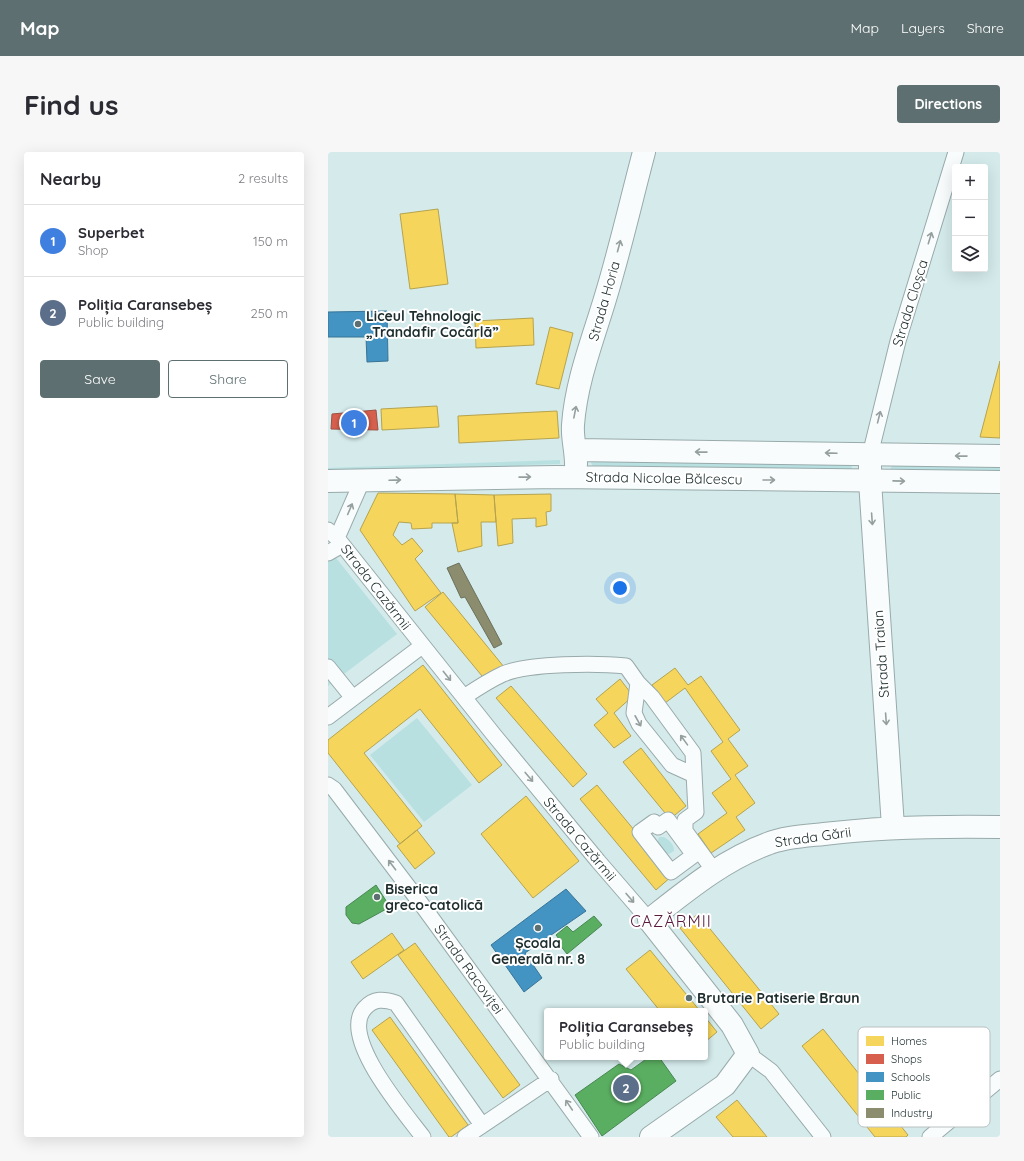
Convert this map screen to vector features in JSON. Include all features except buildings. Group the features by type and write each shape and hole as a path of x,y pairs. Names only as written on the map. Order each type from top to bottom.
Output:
{"main road":[{"name":"Strada Horia","path":"576,477 576,450 572,438 573,424 582,376 606,296 644,152"},
{"name":"Strada Nicolae Bălcescu","path":"576,450 1000,456"},
{"name":"Strada Traian","path":"870,455 870,480 893,828"},
{"name":"Strada Nicolae Bălcescu","path":"328,481 576,477 1000,482"},
{"name":"Strada Gării","path":"649,920 688,890 716,872 768,844 799,837 893,828 1000,827"},
{"name":"Strada Cazărmii","path":"649,920 732,1025 748,1054"},
{"path":"651,1137 725,1085 748,1054"}],"street":[{"name":"Strada Cloșca","path":"870,455 898,341 956,152"},
{"name":"Strada Cazărmii","path":"362,481 336,538 464,698 598,861 649,920"},
{"path":"328,553 336,538"},
{"path":"328,717 422,646"},
{"path":"464,698 504,674 547,666 608,664 626,666 638,683 652,697 693,753 696,812 685,820 685,831 716,872"},
{"path":"328,667 353,698"},
{"path":"638,683 634,713 639,724 672,765 694,775"},
{"name":"Strada Racoviței","path":"328,785 334,790 422,905 551,1079 591,1137"},
{"path":"423,1137 370,1062 361,1042 358,1016 365,1007 373,1002 384,999 396,1003 482,1125"},
{"name":"Strada Cazărmii","path":"748,1054 771,1071 823,1137"},
{"path":"465,1137 551,1079"},
{"path":"990,1087 1000,1079"},
{"path":"930,1137 942,1127"}],"shaded area":[{"path":"594,459 848,463 852,466 851,471 594,468 591,463"},
{"path":"560,460 560,464 525,465 502,469 328,472 328,468"},
{"path":"894,464 1000,465 1000,473 894,472 890,469"},
{"path":"328,548 397,634 328,686"},
{"path":"417,718 472,785 424,822 370,755"},
{"path":"659,837 664,837 670,841 674,851 669,854 663,851 657,843"}],"place":[{"name":"Liceul Tehnologic „Trandafir Cocârlă”","path":"358,324"},
{"name":"Superbet","path":"354,423"},
{"name":"Biserica greco-catolică","path":"377,897"},
{"name":"Școala Generală nr. 8","path":"538,928"},
{"name":"Brutarie Patiserie Braun","path":"689,998"},
{"name":"Poliția Caransebeș","path":"626,1088"}],"district":[{"name":"CAZĂRMII","path":"671,921"}]}
